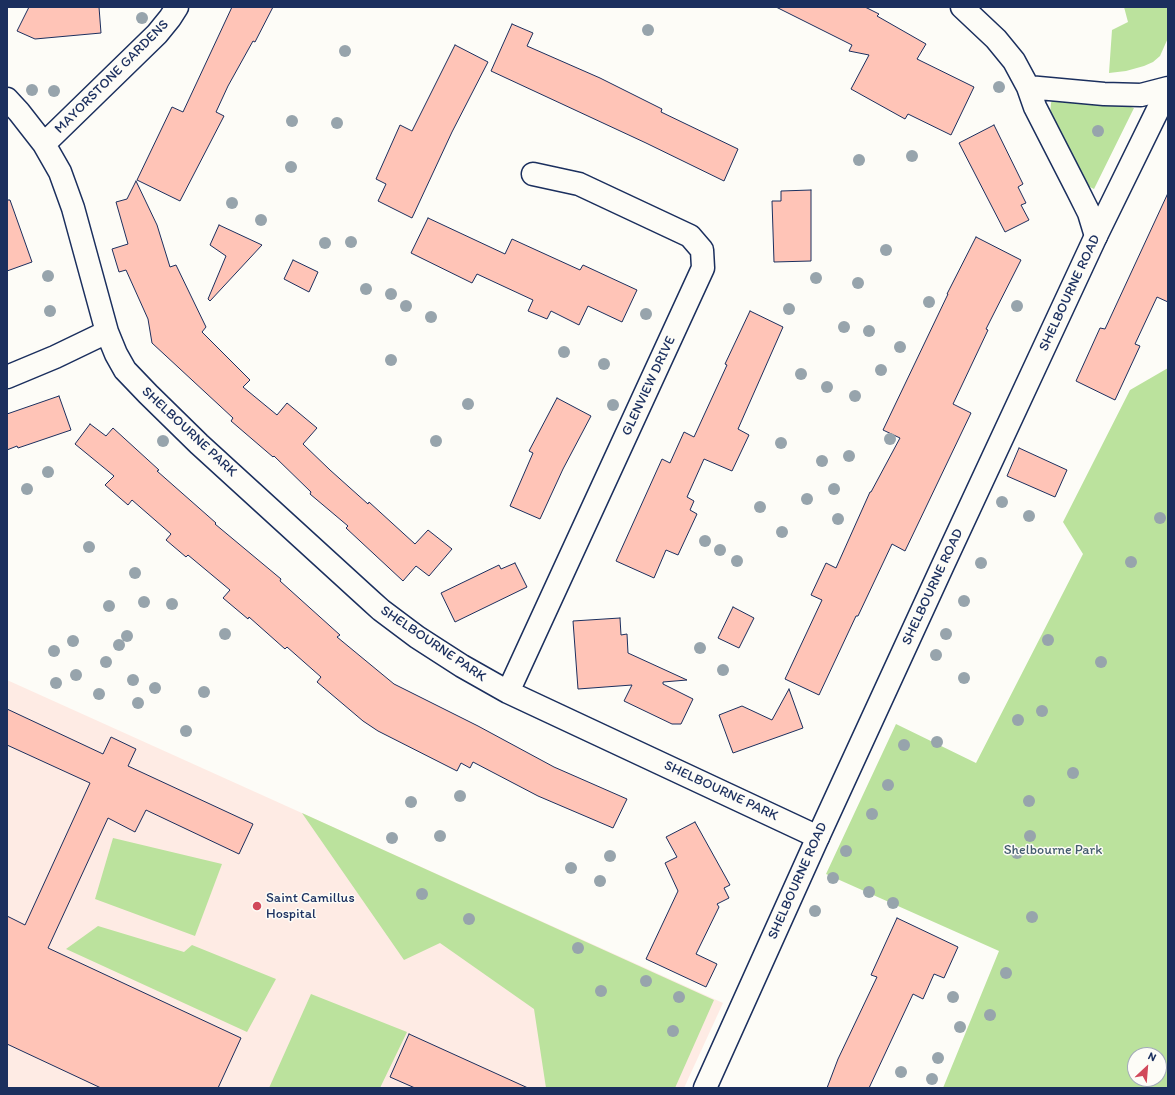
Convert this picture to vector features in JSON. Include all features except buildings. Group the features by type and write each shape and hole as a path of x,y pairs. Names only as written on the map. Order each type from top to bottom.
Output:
{"street":[{"name":"MAYORSTONE GARDENS","path":"44,144 157,34 177,7"},
{"path":"962,7 996,39 1014,62 1028,87 1035,107 1078,189 1089,213 1096,236"},
{"path":"1028,87 1104,94 1141,94 1168,88"},
{"name":"SHELBOURNE ROAD","path":"705,1088 818,837 1096,236 1168,88"},
{"name":"SHELBOURNE PARK","path":"7,99 44,144 60,172 69,195 107,332 116,354 125,370 139,386 199,444 381,610 462,666 508,692 818,837"},
{"name":"GLENVIEW DRIVE","path":"508,692 703,268 702,250 690,236 579,184 533,174"},
{"path":"7,377 55,357 107,332"}],"shaded area":[{"name":"Saint Camillus Hospital","path":"7,680 723,1003 684,1088 7,1088"}],"green space":[{"path":"1124,7 1168,7 1168,38 1160,56 1153,62 1126,71 1109,73 1112,30 1128,22"},
{"path":"1053,98 1124,105 1134,108 1094,189 1088,186 1077,169 1050,115"},
{"name":"Shelbourne Park","path":"1168,368 1168,1088 943,1088 999,951 826,874 896,724 976,763 1083,554 1063,522 1130,390"},
{"path":"302,813 714,1000 675,1088 546,1088 534,1009 440,943 404,960"},
{"path":"113,838 222,864 195,936 95,899"},
{"path":"98,926 184,952 192,945 276,979 247,1032 66,949"},
{"path":"311,994 407,1032 380,1088 269,1088"}],"place":[{"name":"Saint Camillus Hospital","path":"257,906"}]}
